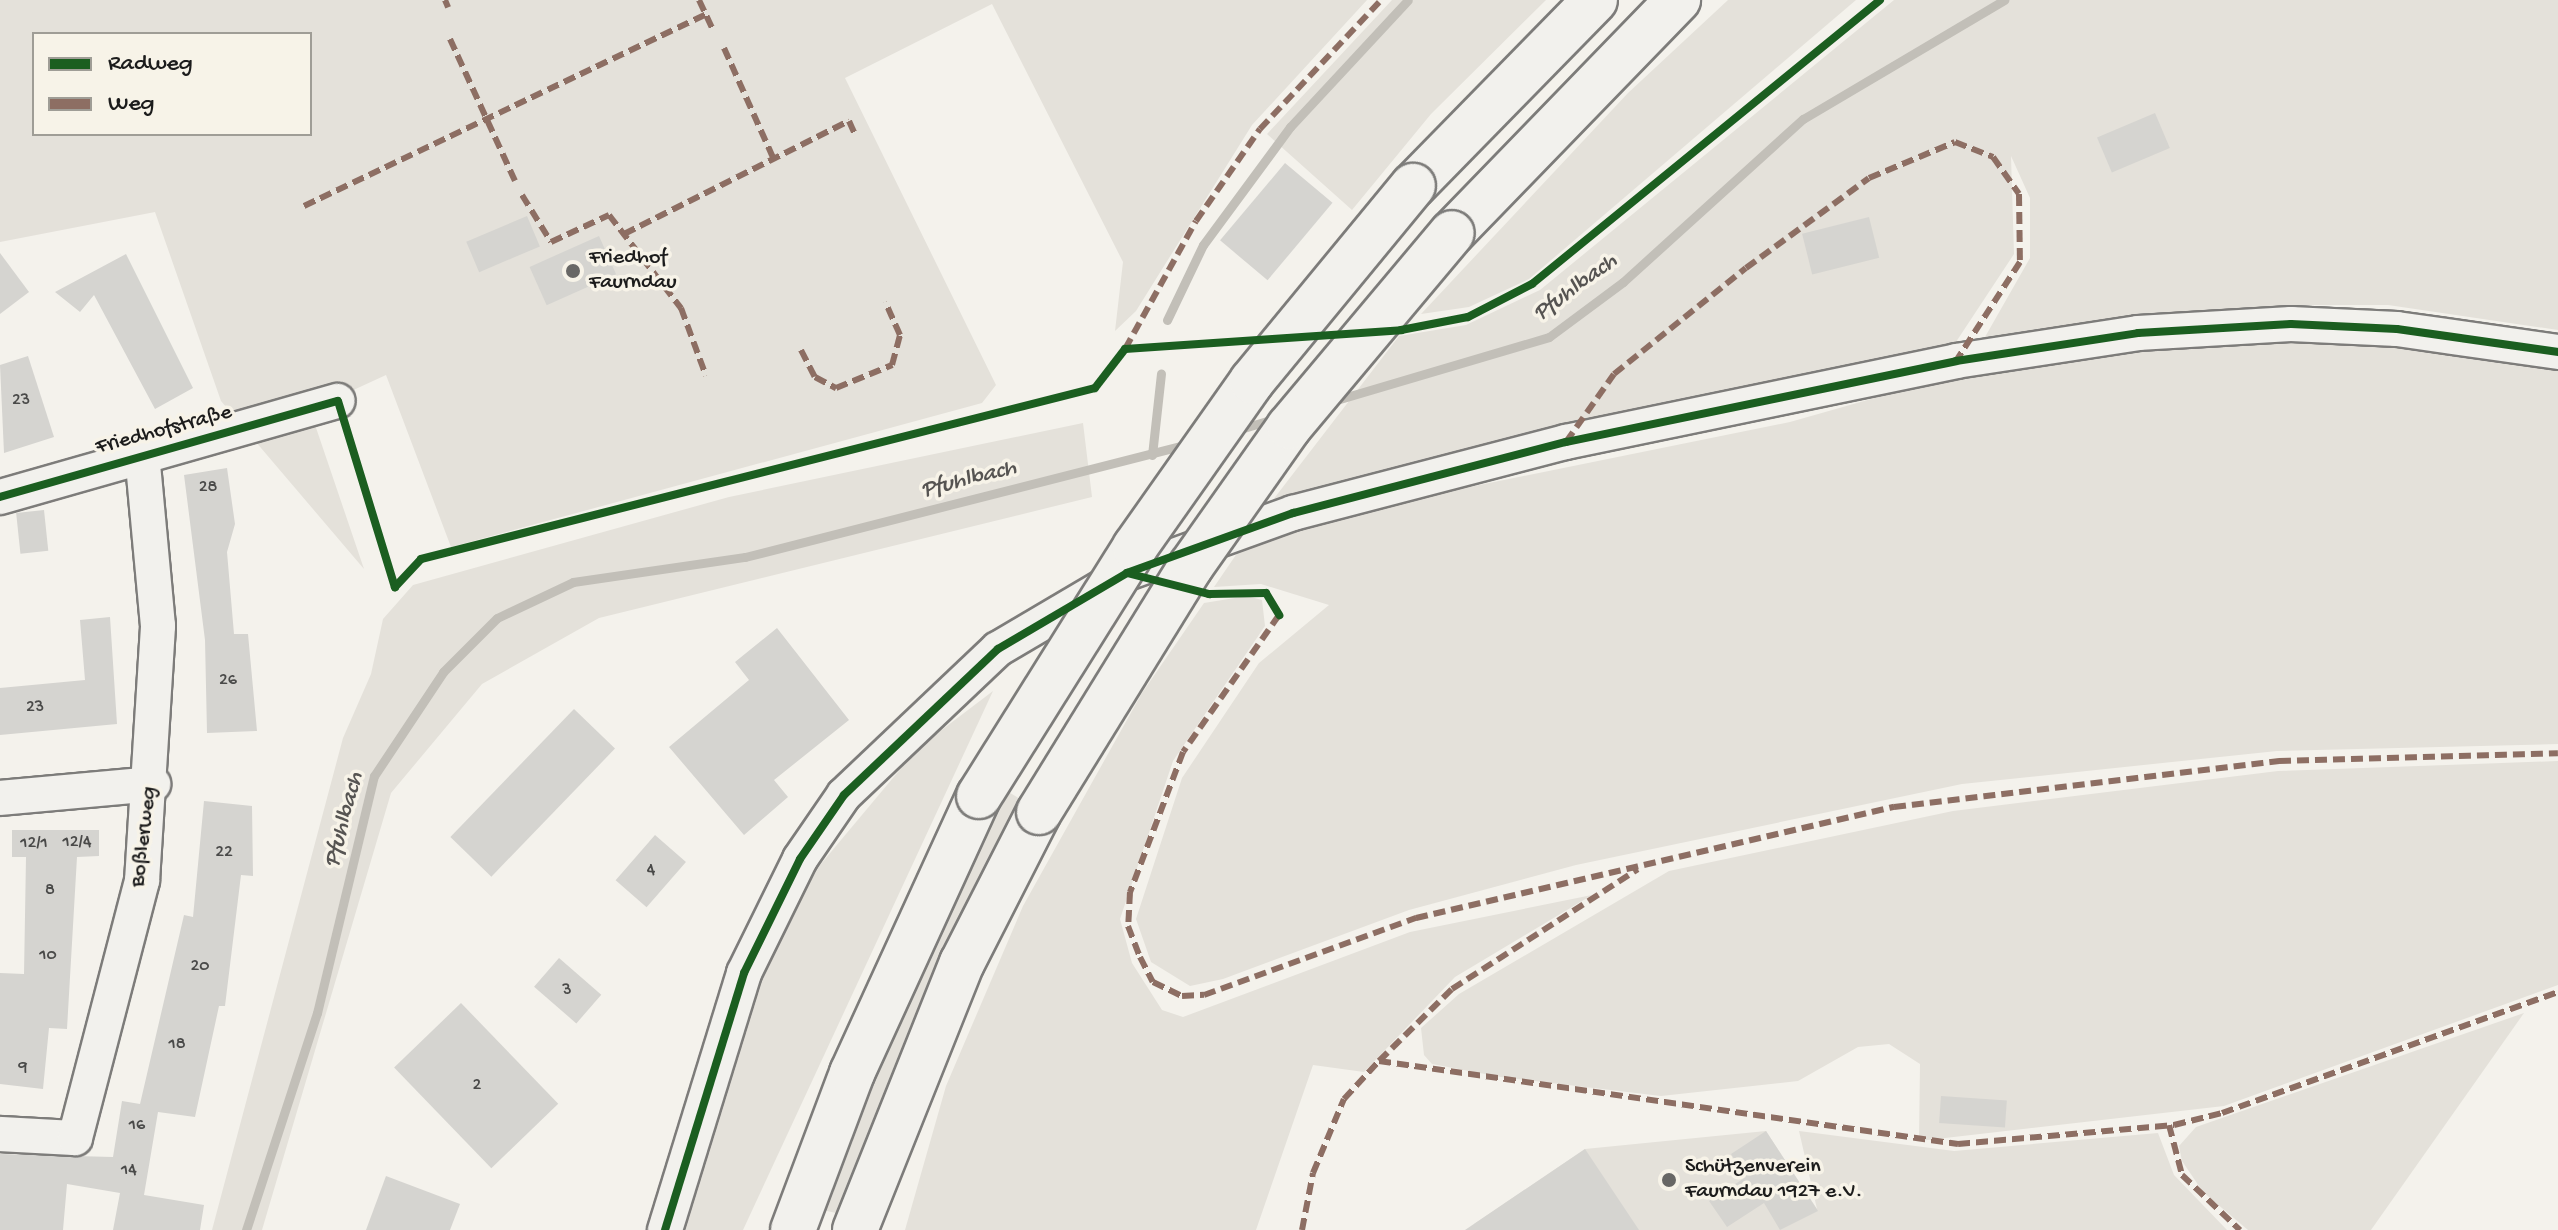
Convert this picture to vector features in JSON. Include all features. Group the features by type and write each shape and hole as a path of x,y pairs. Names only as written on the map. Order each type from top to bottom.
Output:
{"highway":[{"path":"793,1230 852,1073 979,796 1135,547 1252,381 1413,186 1595,0"},
{"path":"855,1230 962,963 1039,812 1191,566 1289,427 1452,233 1678,0"}],"street":[{"path":"665,1230 744,973 800,859 844,795 998,649 1127,573 1293,513 1566,442 1956,361 2108,337 2291,324 2504,339 2558,352"},
{"name":"Friedhofstraße","path":"0,497 338,401"},
{"name":"Boßlerweg","path":"0,1134 75,1138 142,881 153,784 158,626 142,455"},
{"path":"0,798 153,784"}],"shaded area":[{"path":"0,0 1367,0 1252,125 1136,311 1115,331 1123,262 992,4 845,78 996,385 982,403 451,547 386,375 310,410 364,569 221,401 155,212 0,242"},
{"path":"1392,0 1546,0 1431,114 1352,210 1267,134"},
{"path":"1728,0 1856,0 1529,279 1469,307 1421,314 1628,93"},
{"path":"1894,0 2558,0 2558,330 2388,305 2299,305 1981,344 2030,258 2030,198 2011,156 2014,254 1952,348 1589,419 1269,505 1399,336 1466,325 1540,290"},
{"path":"2282,338 2384,344 2558,370 2558,744 2277,751 1962,784 1576,865 1409,910 1223,979 1190,986 1151,962 1136,919 1182,778 1259,663 1329,605 1261,584 1214,587 1242,546 1425,496 1790,422 1952,376 2138,348"},
{"path":"1083,423 1092,497 599,618 482,684 391,793 262,1230 212,1230 343,738 371,674 383,619 413,585 729,497"},
{"path":"1247,596 1262,600 1265,626 1173,761 1120,919 1132,963 1162,1010 1183,1017 1410,932 1592,895 1455,977 1364,1072 1313,1065 1256,1230 905,1230 946,1086 1023,906 1142,693 1204,603"},
{"path":"993,691 743,1230 679,1230 757,986 805,883 918,748"},
{"path":"2558,761 2558,985 2224,1106 1919,1141 1920,1064 1889,1044 1858,1047 1798,1081 1661,1096 1501,1077 1432,1064 1424,1055 1421,1028 1459,994 1669,871 1953,811 2278,771"},
{"path":"1007,791 1020,799 912,1022 836,1213 818,1209 897,1013"},
{"path":"2524,1013 2371,1230 2248,1230 2203,1192 2182,1161 2179,1146 2196,1127"},
{"path":"1766,1131 1817,1209 1799,1131 1954,1151 2158,1133 2174,1175 2227,1230 1477,1230 1474,1224 1585,1149"}],"building":[{"path":"2155,113 2170,148 2112,173 2097,138"},
{"path":"1285,163 1332,203 1268,280 1220,240"},
{"path":"527,216 540,246 479,272 466,242"},
{"path":"1869,217 1879,258 1812,274 1802,234"},
{"name":"Friedhof Faurndau","path":"599,236 616,274 547,305 530,267"},
{"path":"0,253 29,292 0,314"},
{"path":"126,254 193,388 155,409 94,295 80,312 55,292"},
{"path":"28,356 54,437 4,453 0,365"},
{"path":"227,468 235,524 227,552 234,634 248,634 257,731 207,733 205,640 184,475"},
{"path":"44,510 48,551 20,554 16,513"},
{"path":"110,617 117,724 0,735 0,688 85,680 80,620"},
{"path":"777,628 849,720 774,780 788,797 744,835 669,747 749,680 735,662"},
{"path":"574,709 615,749 491,877 450,837"},
{"path":"204,801 252,806 253,876 241,875 225,1006 219,1006 195,1117 158,1112 144,1195 204,1205 200,1230 113,1230 120,1193 67,1184 63,1230 0,1230 0,1154 113,1157 122,1101 140,1104 184,915 193,917"},
{"path":"12,830 99,830 99,856 77,857 67,1029 49,1028 43,1089 0,1084 0,973 24,974 26,857 12,857"},
{"path":"655,835 686,862 647,907 616,880"},
{"path":"559,958 601,995 576,1023 534,987"},
{"path":"461,1003 558,1104 491,1168 394,1068"},
{"path":"1941,1096 2007,1101 2005,1128 1939,1123"},
{"path":"1766,1131 1818,1211 1780,1230 1764,1203 1727,1227 1709,1201 1746,1177 1731,1154"},
{"path":"1585,1149 1639,1230 1465,1230"},
{"path":"386,1176 460,1204 450,1230 366,1230"}],"waterway":[{"path":"1167,320 1203,245 1290,127 1408,0"},
{"name":"Pfuhlbach","path":"1333,401 1549,337 1623,282 1803,119 2004,0"},
{"path":"1152,455 1161,373"},
{"name":"Pfuhlbach","path":"1237,430 1277,418"},
{"name":"Pfuhlbach","path":"246,1230 317,1013 374,776 443,672 497,618 573,582 745,557 1189,444"}],"marked path":[{"path":"445,0 448,7"},
{"path":"699,0 712,28"},
{"path":"1125,349 1196,221 1260,129 1381,0"},
{"path":"304,206 706,14"},
{"path":"450,39 515,181"},
{"path":"724,48 774,160"},
{"path":"624,234 849,121 856,137"},
{"path":"1566,442 1614,374 1746,268 1869,178 1955,142 1993,157 2019,194 2020,262 1956,361"},
{"path":"522,195 551,242 609,215 681,308 706,376"},
{"path":"801,350 815,377 836,388 892,365 900,335 885,302"},
{"path":"1279,615 1183,752 1130,892 1128,926 1140,957 1153,982 1182,996 1204,995 1416,918 1894,807 2279,761 2558,753"},
{"path":"1302,1230 1313,1173 1344,1099 1379,1061 1452,989 1638,869"},
{"path":"1379,1061 1958,1144 2174,1125 2222,1113 2558,992"},
{"path":"2169,1125 2182,1175 2240,1230"}],"cycle path":[{"path":"395,587 421,559 1095,388 1125,349 1401,330 1468,317 1532,284 1880,0"},
{"path":"665,1230 744,973 800,859 844,795 998,649 1127,573 1293,513 1566,442 1956,361 2138,333 2291,324 2397,329 2558,352"},
{"path":"0,497 338,401 395,587"},
{"path":"1127,573 1209,594 1266,593 1279,615"}],"place":[{"name":"Friedhof Faurndau","path":"573,271"},
{"name":"Schützenverein Faurndau 1927 e.V.","path":"1669,1180"}]}
